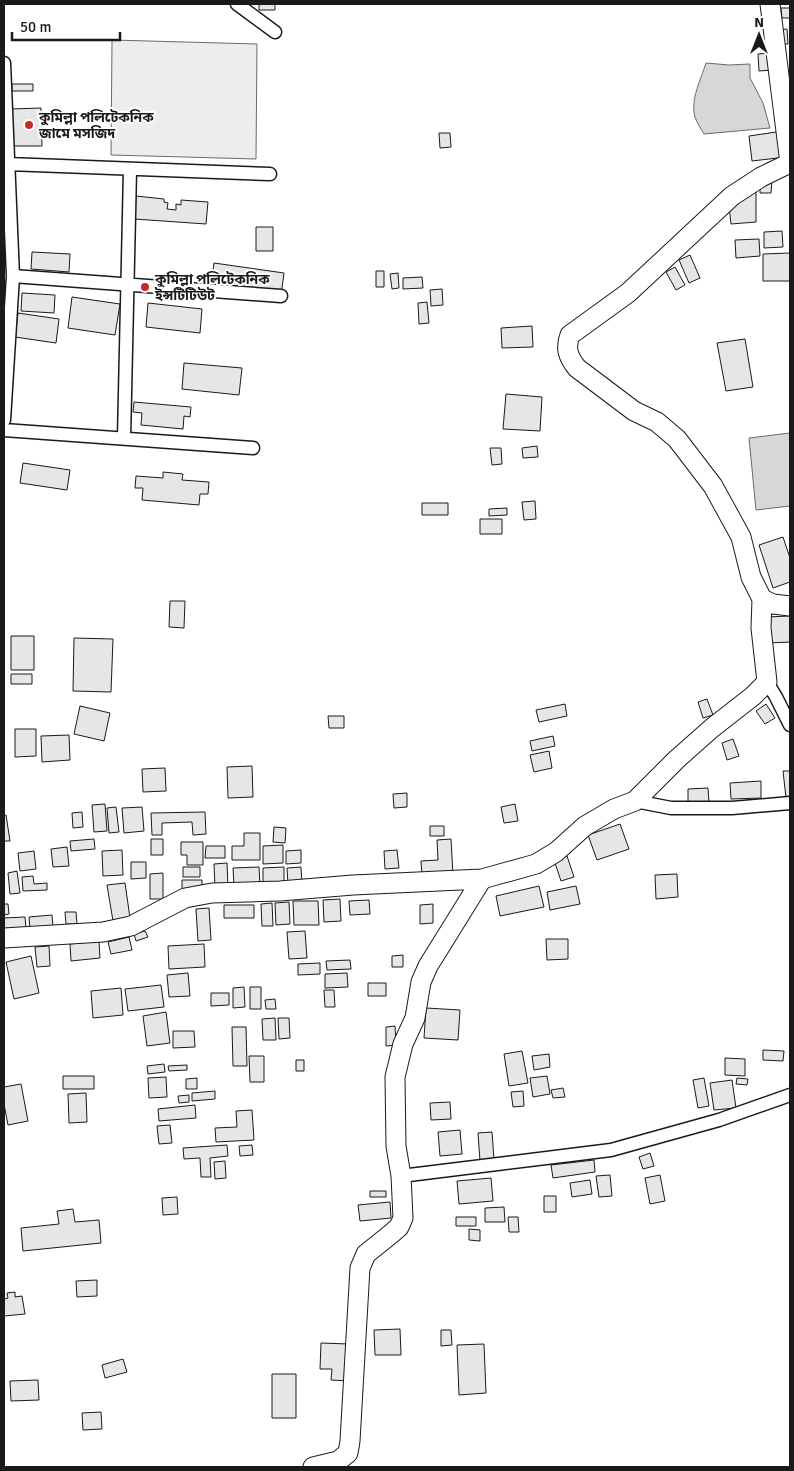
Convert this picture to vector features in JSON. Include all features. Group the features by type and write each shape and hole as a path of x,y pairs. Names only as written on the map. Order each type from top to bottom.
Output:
{"street":[{"path":"236,4 275,32"},
{"path":"770,4 790,163 761,177 732,196 628,293 570,335 567,343 571,361 577,368 634,411 657,422 677,439 713,486 741,537 751,577 762,599 761,628 766,682 790,725"},
{"path":"4,63 13,276 4,420"},
{"path":"8,164 270,174"},
{"path":"124,438 130,170"},
{"path":"13,276 281,296"},
{"path":"4,430 253,448"},
{"path":"762,599 773,604 790,606"},
{"path":"4,938 102,932 131,926 184,898 212,893 280,891 353,885 482,879 536,864 556,852 585,826 635,801 677,758 753,696 766,682"},
{"path":"635,801 671,808 732,808 790,803"},
{"path":"313,1467 338,1461 348,1452 360,1268 366,1254 391,1234 404,1218 401,1176 396,1146 395,1077 403,1044 415,1018 421,982 428,966 482,879"},
{"path":"401,1176 611,1150 719,1120 790,1095"}],"shaded area":[{"path":"112,40 257,44 256,159 111,155"},
{"path":"706,63 750,64 750,78 763,103 770,128 704,134 695,117 694,104"},
{"path":"790,433 790,506 756,510 749,438"}],"building":[{"path":"259,4 275,4 275,10 259,10"},
{"path":"781,8 790,8 790,18 782,18"},
{"path":"787,29 788,44 778,44 777,30"},
{"path":"770,53 772,70 759,71 758,54"},
{"path":"12,84 33,84 33,91 12,91"},
{"path":"41,108 42,146 12,146 11,109"},
{"path":"783,131 786,157 752,161 749,136"},
{"path":"439,133 450,133 451,147 440,148"},
{"path":"760,179 772,180 771,193 760,193"},
{"path":"756,186 756,222 731,224 729,206"},
{"path":"136,196 164,199 164,202 168,203 167,209 176,210 176,204 181,205 181,200 208,202 206,224 134,219"},
{"path":"256,227 273,227 273,251 256,251"},
{"path":"782,231 783,247 764,248 764,232"},
{"path":"759,239 760,256 736,258 735,240"},
{"path":"32,252 70,254 69,272 31,269"},
{"path":"790,253 790,281 763,281 763,254"},
{"path":"690,255 700,278 689,283 679,260"},
{"path":"214,263 284,273 281,296 211,286"},
{"path":"675,267 685,285 676,290 666,272"},
{"path":"376,271 384,271 384,287 376,287"},
{"path":"398,273 399,288 392,289 390,274"},
{"path":"422,277 423,288 403,289 403,278"},
{"path":"442,289 443,305 431,306 430,290"},
{"path":"22,293 55,295 54,313 21,311"},
{"path":"72,297 120,304 115,335 68,328"},
{"path":"427,302 429,323 419,324 418,303"},
{"path":"148,303 202,309 200,333 146,327"},
{"path":"18,313 59,319 56,343 15,337"},
{"path":"532,326 533,347 502,348 501,328"},
{"path":"745,339 753,387 726,391 717,343"},
{"path":"184,363 242,368 239,395 182,389"},
{"path":"506,394 542,397 540,431 503,429"},
{"path":"134,402 191,407 190,417 184,416 183,429 141,425 142,413 133,412"},
{"path":"537,446 538,457 523,458 522,448"},
{"path":"490,448 501,448 502,464 492,465"},
{"path":"23,463 70,470 67,490 20,483"},
{"path":"163,472 183,474 182,480 209,482 208,494 200,494 199,505 142,500 143,488 135,488 136,476 163,478"},
{"path":"535,501 536,519 524,520 522,502"},
{"path":"422,503 448,503 448,515 422,515"},
{"path":"507,508 507,515 489,516 489,509"},
{"path":"480,519 502,519 502,534 480,534"},
{"path":"783,537 790,558 790,582 773,588 759,545"},
{"path":"170,601 185,601 184,628 169,627"},
{"path":"790,616 790,642 768,643 766,617"},
{"path":"11,636 34,636 34,670 11,670"},
{"path":"74,638 113,639 111,692 73,691"},
{"path":"11,674 32,674 32,684 11,684"},
{"path":"707,699 713,715 703,718 698,702"},
{"path":"565,704 567,716 539,722 536,710"},
{"path":"766,704 775,718 765,724 756,711"},
{"path":"80,706 110,713 104,741 74,734"},
{"path":"328,716 344,716 344,728 329,728"},
{"path":"15,729 36,729 36,756 15,757"},
{"path":"69,735 70,760 42,762 41,736"},
{"path":"553,736 555,746 532,751 530,741"},
{"path":"733,739 739,756 727,760 722,743"},
{"path":"549,751 552,768 534,772 530,755"},
{"path":"252,766 253,797 228,798 227,767"},
{"path":"165,768 166,791 143,792 142,769"},
{"path":"783,771 790,771 790,797 786,798"},
{"path":"761,781 761,798 731,799 730,783"},
{"path":"708,788 709,803 688,804 688,789"},
{"path":"407,793 407,807 394,808 393,794"},
{"path":"105,804 107,831 94,832 92,805"},
{"path":"515,804 518,821 504,823 501,807"},
{"path":"116,807 119,832 109,833 107,808"},
{"path":"142,807 144,831 124,833 122,808"},
{"path":"82,812 83,827 73,828 72,813"},
{"path":"205,812 206,834 193,835 192,822 162,823 162,835 152,835 151,813"},
{"path":"6,815 10,841 4,841 4,816"},
{"path":"620,824 629,849 597,860 588,835"},
{"path":"430,826 444,826 444,836 430,836"},
{"path":"274,827 286,828 285,843 273,842"},
{"path":"244,833 260,833 260,860 232,860 232,846 244,846"},
{"path":"94,839 95,849 71,851 70,841"},
{"path":"151,839 163,839 163,855 151,855"},
{"path":"451,839 453,875 422,876 421,861 438,860 437,840"},
{"path":"181,842 203,842 203,865 187,865 187,855 181,855"},
{"path":"283,845 283,863 263,864 263,846"},
{"path":"206,846 225,846 225,858 205,858"},
{"path":"67,847 69,866 53,867 51,849"},
{"path":"122,850 123,875 103,876 102,851"},
{"path":"301,850 301,863 286,864 286,851"},
{"path":"397,850 399,868 385,869 384,851"},
{"path":"34,851 36,869 20,871 18,853"},
{"path":"567,856 574,877 561,881 554,860"},
{"path":"131,862 146,862 146,878 131,879"},
{"path":"227,863 228,887 215,888 214,864"},
{"path":"183,867 200,867 200,877 183,877"},
{"path":"259,867 260,885 234,886 233,868"},
{"path":"284,867 284,885 263,886 263,868"},
{"path":"301,867 302,884 288,885 287,868"},
{"path":"17,871 20,893 10,894 8,873"},
{"path":"163,873 163,899 150,899 150,874"},
{"path":"677,874 678,897 656,899 655,875"},
{"path":"33,876 34,884 47,883 47,890 23,891 22,877"},
{"path":"182,880 202,880 202,891 182,891"},
{"path":"125,883 130,918 113,921 107,885"},
{"path":"539,886 544,907 500,916 496,896"},
{"path":"576,886 580,904 550,910 547,892"},
{"path":"340,899 341,921 324,922 323,900"},
{"path":"369,900 370,914 350,915 349,901"},
{"path":"293,901 318,901 319,925 294,925"},
{"path":"289,902 290,924 276,925 275,903"},
{"path":"272,903 273,926 262,926 261,904"},
{"path":"4,904 8,904 9,914 4,915"},
{"path":"433,904 433,923 420,924 420,905"},
{"path":"224,905 254,905 254,918 224,918"},
{"path":"209,908 211,940 198,941 196,909"},
{"path":"65,912 76,912 77,924 66,924"},
{"path":"52,915 53,927 30,929 29,917"},
{"path":"25,917 26,928 4,929 4,918"},
{"path":"145,931 148,937 136,941 134,934"},
{"path":"305,931 307,958 289,959 287,932"},
{"path":"129,937 132,950 111,954 108,942"},
{"path":"546,939 568,939 568,959 547,960"},
{"path":"99,941 100,958 71,961 70,944"},
{"path":"204,944 205,967 169,969 168,946"},
{"path":"49,946 50,966 37,967 35,947"},
{"path":"403,955 403,967 392,967 392,956"},
{"path":"31,956 39,993 14,999 6,962"},
{"path":"350,960 351,969 327,970 326,961"},
{"path":"320,963 320,974 298,975 298,964"},
{"path":"188,973 190,996 169,997 167,975"},
{"path":"347,973 348,987 325,988 325,974"},
{"path":"368,983 386,983 386,996 368,996"},
{"path":"161,985 164,1007 128,1011 125,989"},
{"path":"244,987 245,1007 233,1008 233,988"},
{"path":"250,987 261,987 261,1009 250,1009"},
{"path":"121,988 123,1015 93,1018 91,991"},
{"path":"324,990 334,990 335,1007 325,1007"},
{"path":"211,993 229,993 229,1005 211,1006"},
{"path":"275,999 276,1009 266,1009 265,1000"},
{"path":"426,1008 460,1010 458,1040 424,1038"},
{"path":"166,1012 170,1043 147,1046 143,1016"},
{"path":"275,1018 276,1040 263,1040 262,1019"},
{"path":"278,1018 289,1018 290,1038 279,1039"},
{"path":"395,1026 396,1045 386,1046 386,1027"},
{"path":"232,1027 246,1027 247,1066 233,1066"},
{"path":"173,1031 194,1031 195,1047 173,1048"},
{"path":"763,1050 784,1051 783,1061 763,1060"},
{"path":"522,1051 528,1083 509,1086 504,1054"},
{"path":"549,1054 550,1067 534,1070 532,1056"},
{"path":"249,1056 264,1056 264,1082 250,1082"},
{"path":"725,1058 745,1059 745,1076 725,1075"},
{"path":"296,1060 304,1060 304,1071 296,1071"},
{"path":"164,1064 165,1072 148,1074 147,1066"},
{"path":"187,1065 187,1070 169,1071 168,1066"},
{"path":"63,1076 94,1076 94,1089 63,1089"},
{"path":"547,1076 550,1094 533,1097 530,1078"},
{"path":"166,1077 167,1097 149,1098 148,1078"},
{"path":"197,1078 197,1089 186,1089 186,1079"},
{"path":"704,1078 709,1106 698,1108 693,1080"},
{"path":"737,1078 748,1079 747,1085 736,1084"},
{"path":"732,1080 736,1108 714,1110 710,1083"},
{"path":"21,1084 28,1121 8,1125 4,1104 4,1087"},
{"path":"563,1088 565,1097 553,1098 551,1090"},
{"path":"215,1091 215,1099 192,1101 192,1093"},
{"path":"523,1091 524,1106 513,1107 511,1092"},
{"path":"86,1093 87,1122 69,1123 68,1094"},
{"path":"189,1095 189,1102 179,1103 178,1096"},
{"path":"450,1102 451,1119 431,1120 430,1103"},
{"path":"195,1105 196,1118 159,1121 158,1109"},
{"path":"252,1110 254,1140 216,1142 215,1128 237,1127 236,1111"},
{"path":"170,1125 172,1143 159,1144 157,1126"},
{"path":"460,1130 462,1154 440,1156 438,1132"},
{"path":"492,1132 494,1160 480,1161 478,1133"},
{"path":"227,1145 228,1156 210,1158 211,1177 201,1177 200,1158 184,1159 183,1148"},
{"path":"252,1145 253,1155 240,1156 239,1146"},
{"path":"650,1153 654,1166 643,1169 639,1157"},
{"path":"594,1160 595,1172 553,1178 551,1165"},
{"path":"225,1161 226,1178 215,1179 214,1162"},
{"path":"610,1175 612,1196 599,1197 596,1176"},
{"path":"660,1175 665,1201 650,1204 645,1178"},
{"path":"491,1178 493,1201 459,1204 457,1181"},
{"path":"590,1180 592,1194 572,1197 570,1183"},
{"path":"370,1191 386,1191 386,1197 370,1197"},
{"path":"544,1196 556,1196 556,1212 544,1212"},
{"path":"177,1197 178,1214 163,1215 162,1198"},
{"path":"390,1202 391,1218 360,1221 358,1205"},
{"path":"504,1207 505,1222 485,1222 485,1208"},
{"path":"73,1209 75,1222 99,1220 101,1243 23,1251 21,1228 59,1224 57,1211"},
{"path":"456,1217 476,1217 476,1226 456,1226"},
{"path":"508,1217 518,1217 519,1232 509,1232"},
{"path":"469,1229 480,1230 480,1241 469,1240"},
{"path":"97,1280 97,1296 77,1297 76,1281"},
{"path":"15,1292 15,1297 22,1296 25,1314 4,1316 4,1299 8,1298 7,1293"},
{"path":"400,1329 401,1355 375,1355 374,1330"},
{"path":"441,1330 451,1330 452,1345 441,1346"},
{"path":"321,1343 349,1344 348,1381 331,1380 332,1369 320,1369"},
{"path":"484,1344 486,1393 459,1395 457,1345"},
{"path":"123,1359 127,1372 105,1378 102,1365"},
{"path":"272,1374 296,1374 296,1418 272,1418"},
{"path":"38,1380 39,1400 11,1401 10,1381"},
{"path":"101,1412 102,1429 83,1430 82,1413"}],"place":[{"name":"কুমিল্লা পলিটেকনিক জামে মসজিদ","path":"29,125"},
{"name":"কুমিল্লা পলিটেকনিক ইন্সটিটিউট","path":"145,287"}]}
